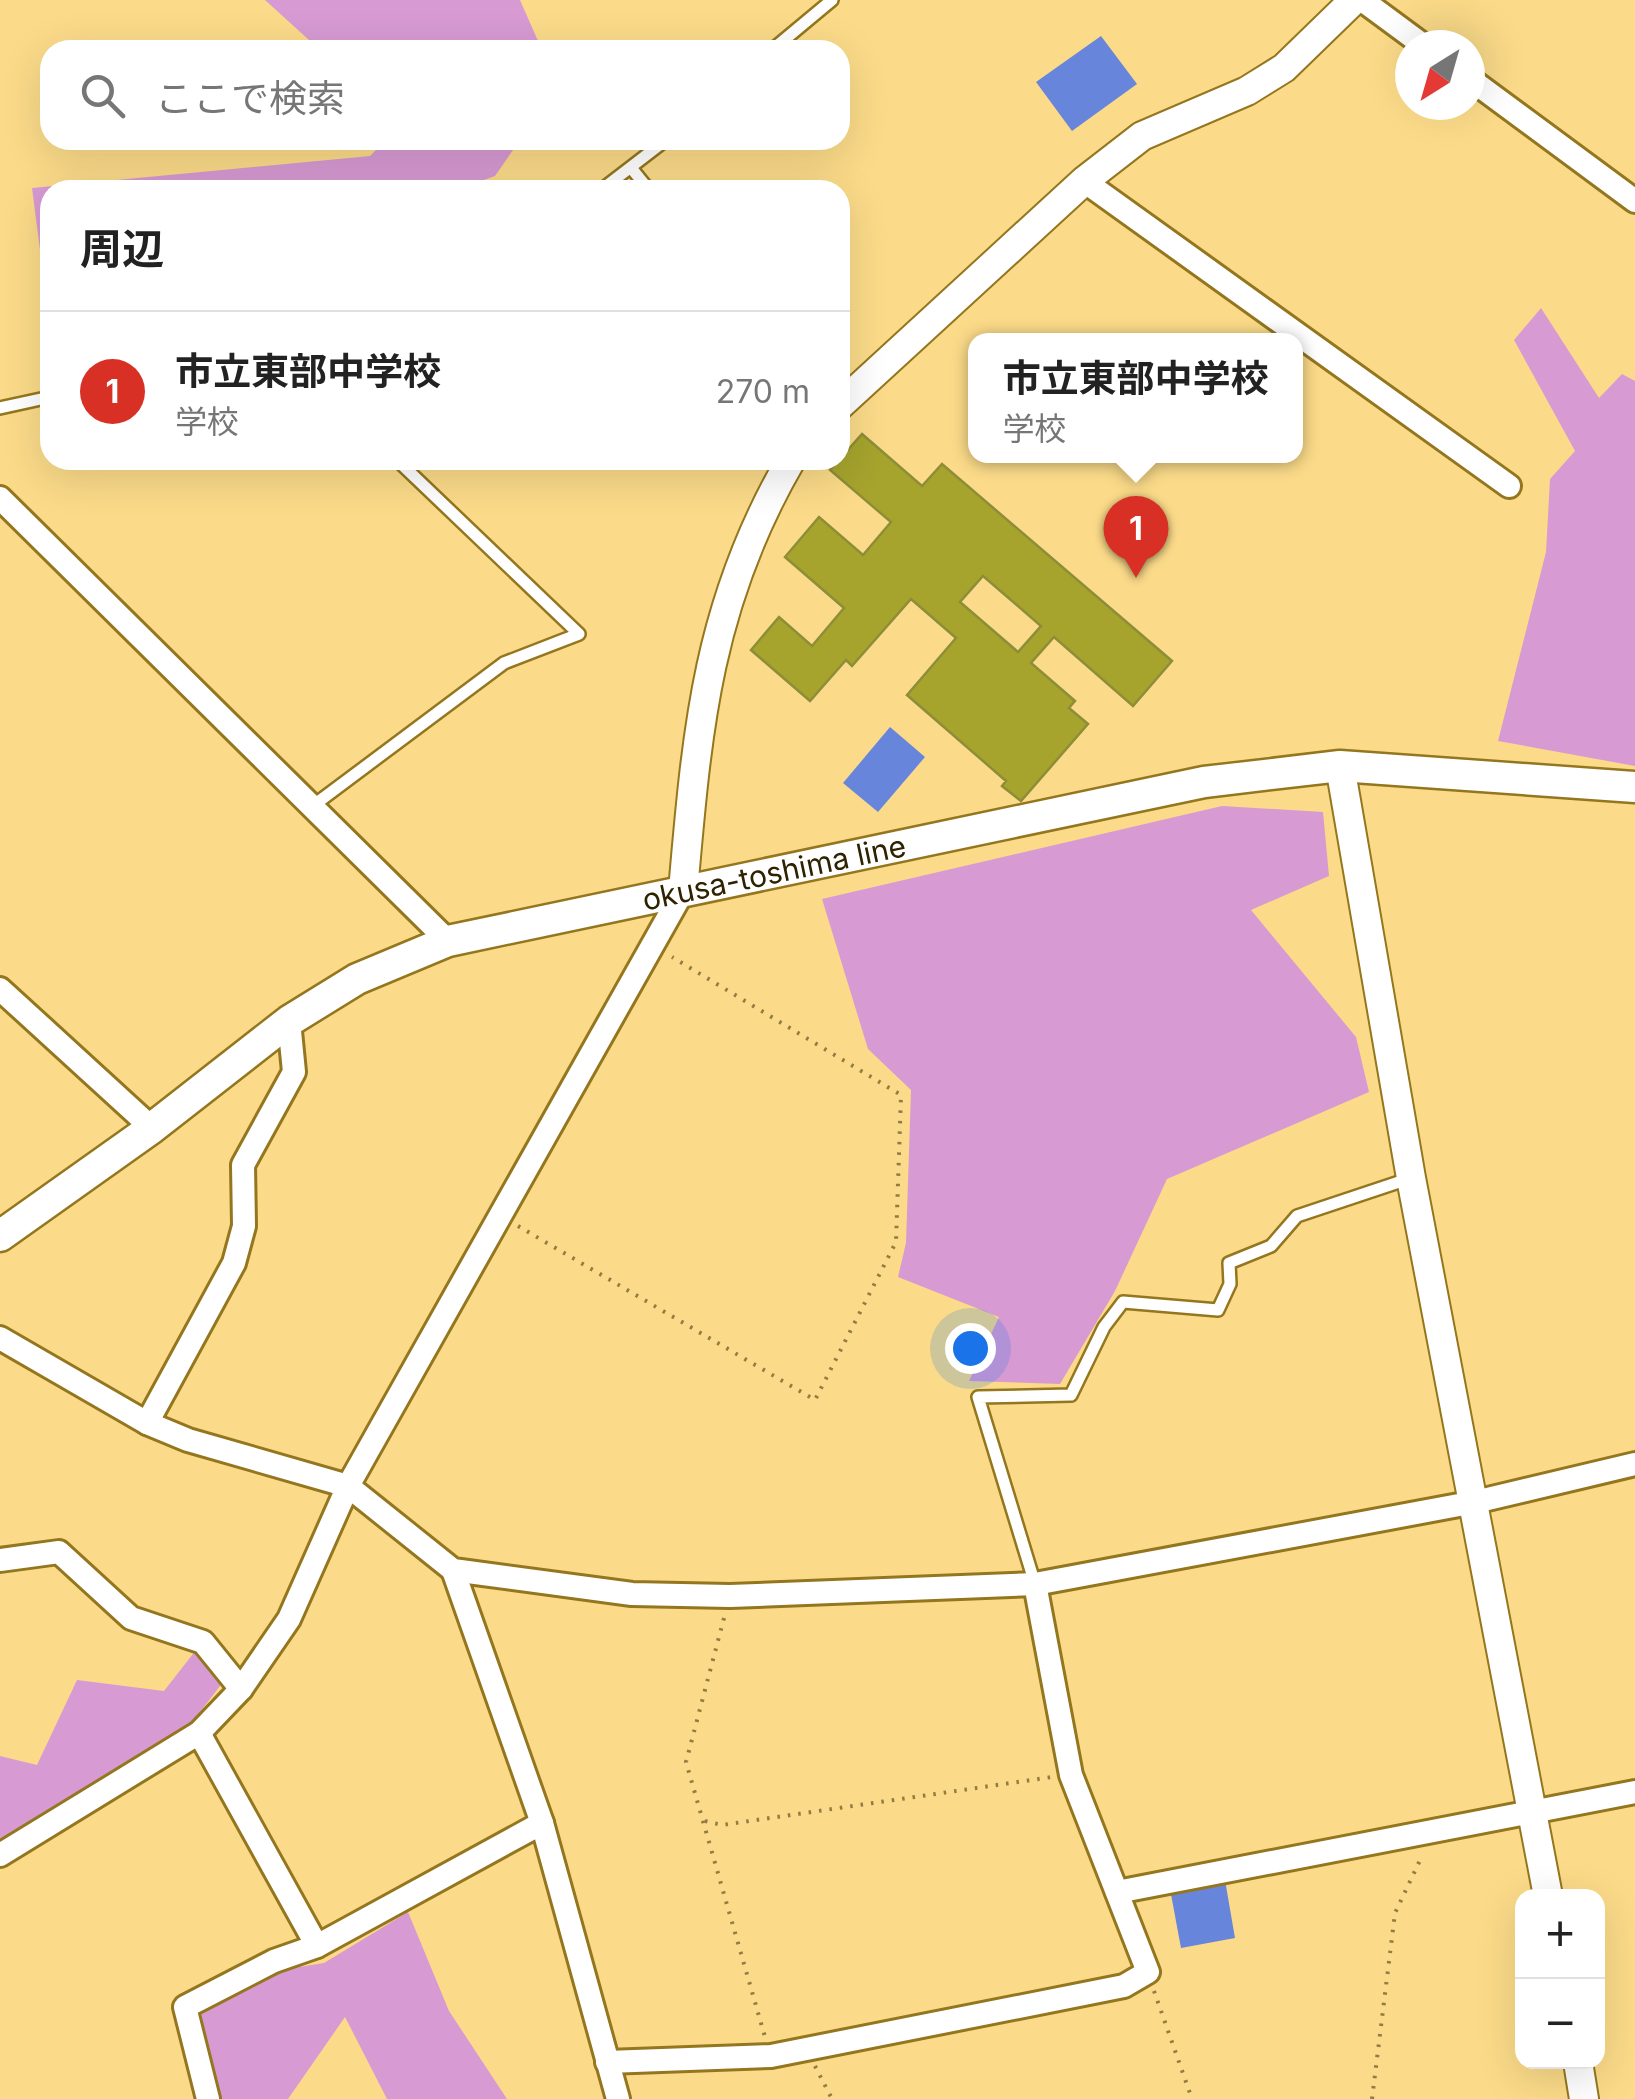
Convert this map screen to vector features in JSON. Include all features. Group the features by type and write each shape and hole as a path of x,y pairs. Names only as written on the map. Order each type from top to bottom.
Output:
{"main road":[{"name":"okusa-toshima line","path":"0,1236 152,1128 289,1021 357,979 448,941 1204,782 1340,766 1635,787"}],"street":[{"path":"850,395 1084,181 1142,136 1247,91 1284,68 1354,0"},
{"path":"1362,0 1403,30"},
{"path":"1485,90 1635,200"},
{"path":"1084,181 1296,333"},
{"path":"1303,338 1509,486"},
{"path":"0,1855 199,1733 240,1689 289,1619 348,1486 683,891 704,689 719,622 741,560 786,470"},
{"path":"0,498 448,941"},
{"path":"1340,766 1411,1178 1547,1889"},
{"path":"0,989 152,1128"},
{"path":"147,1423 234,1263 244,1226 243,1165 294,1072 289,1021"},
{"path":"0,1338 147,1423 188,1440 348,1486 453,1570 632,1594 730,1596 1035,1584 1475,1502 1635,1464"},
{"path":"0,1560 59,1552 130,1618 203,1642 240,1689"},
{"path":"453,1570 542,1824 618,2099"},
{"path":"607,2062 771,2056 1124,1986 1148,1972 1071,1774 1035,1584"},
{"path":"199,1733 317,1946"},
{"path":"1118,1892 1635,1792"},
{"path":"208,2099 185,2007 274,1961 317,1946 542,1824"},
{"path":"1579,2069 1584,2099"}],"lane":[{"path":"784,40 832,0"},
{"path":"616,180 654,150"},
{"path":"632,169 641,180"},
{"path":"0,408 40,399"},
{"path":"314,805 504,663 579,634 408,470"},
{"path":"1035,1584 978,1397 1071,1395 1104,1327 1123,1302 1218,1310 1230,1284 1229,1263 1271,1246 1296,1216 1411,1178"}],"path":[{"path":"501,1216 815,1400 896,1242 900,1096 650,944"},
{"path":"730,1596 686,1762 771,2056"},
{"path":"704,1821 722,1825 1071,1774"},
{"path":"1372,2099 1395,1913 1424,1850 1418,1833"},
{"path":"1148,1972 1192,2099"},
{"path":"806,2048 832,2099"}],"shaded area":[{"path":"265,0 520,0 538,40 309,40"},
{"path":"376,150 513,150 495,176 484,180 116,180 370,156"},
{"path":"40,187 40,250 32,188"},
{"path":"1541,308 1599,398 1622,374 1635,381 1635,766 1498,741 1546,552 1550,479 1575,451 1514,340"},
{"path":"1222,806 1323,812 1329,876 1251,910 1356,1037 1369,1092 1167,1179 1115,1291 1060,1384 969,1381 999,1317 898,1277 906,1243 911,1090 868,1049 822,899"},
{"path":"196,1650 223,1682 190,1725 0,1839 0,1756 37,1765 77,1680 164,1691"},
{"path":"408,1912 449,2011 507,2099 387,2099 345,2017 288,2099 219,2099 197,2014 280,1970 324,1963"}],"water":[{"path":"1101,36 1137,84 1072,131 1036,82"},
{"path":"890,727 925,757 878,812 843,783"},
{"path":"1225,1880 1235,1938 1181,1948 1170,1889"}],"building":[{"path":"862,434 922,486 942,464 1172,661 1133,706 1054,637 1031,663 1075,701 1069,708 1088,724 1021,801 1002,786 1006,781 907,695 956,638 911,599 852,666 846,660 810,701 751,650 779,617 812,646 844,608 785,557 819,517 863,555 891,522 830,470 850,470 850,448","holes":["983,576 1041,626 1018,652 960,602"]}],"place":[{"name":"市立東部中学校","path":"1136,578"}]}
